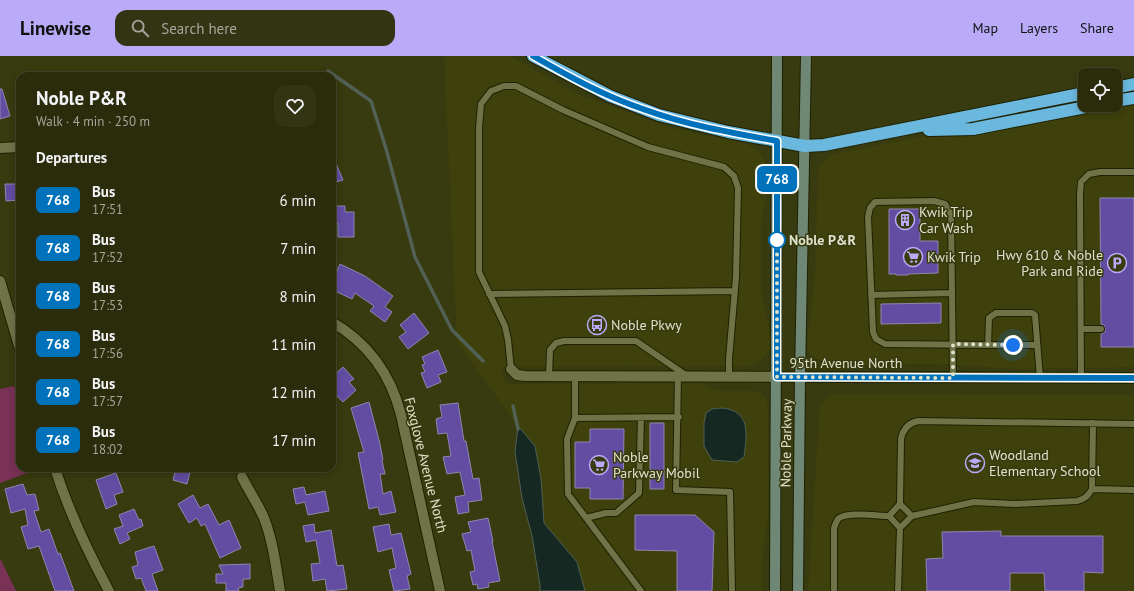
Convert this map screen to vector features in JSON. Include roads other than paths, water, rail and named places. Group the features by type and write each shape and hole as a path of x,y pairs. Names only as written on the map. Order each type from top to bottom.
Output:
{"highway":[{"path":"533,56 593,88 643,109 694,124 805,146 824,144 1078,95"},
{"path":"1122,87 1134,84"},
{"path":"1122,100 1134,98"},
{"path":"908,128 928,130 973,129 1078,109"}],"main road":[{"name":"Noble Parkway","path":"775,591 778,56"},
{"name":"Noble Parkway","path":"798,591 806,56"}],"street":[{"path":"0,148 16,147"},
{"path":"0,281 16,324"},
{"name":"Foxglove Avenue North","path":"336,325 364,346 380,366 392,389 401,415 440,591"},
{"name":"95th Avenue North","path":"511,369 517,375 525,376 1134,378"},
{"path":"56,472 72,514 96,568 109,591"},
{"path":"242,477 263,516 268,529 276,564 280,591"}],"lane":[{"path":"511,369 505,326 479,272 479,128 481,104 491,91 504,86 516,86 563,110 648,147 724,167 734,176 738,188 735,291 729,359 730,377"},
{"path":"1081,379 1081,182 1089,174 1100,172 1134,172"},
{"path":"953,378 953,344 951,214 945,204 934,201 875,202 870,208 868,217 873,332 876,339 885,344 953,344 988,344 1037,345"},
{"path":"489,294 735,291"},
{"path":"871,295 952,293"},
{"path":"988,344 989,318 996,314 1032,313 1035,315 1040,378"},
{"path":"1081,328 1101,329"},
{"path":"549,376 550,350 556,343 564,341 636,341 683,376 679,418 676,490 730,492 732,591"},
{"path":"575,376 575,418 567,439 568,494 642,591"},
{"path":"575,418 679,418"},
{"path":"586,518 616,513 639,493 641,418"},
{"path":"889,516 900,504 901,438 904,429 918,421 1134,424"},
{"path":"898,591 900,528 912,516 974,502 1030,504 1077,501 1086,497 1092,489 1093,423"},
{"path":"1092,489 1134,490"},
{"path":"900,504 912,516"},
{"path":"834,591 834,528 837,520 842,516 850,515 889,516 900,528"}],"water":[{"path":"721,408 738,413 745,425 746,440 744,457 737,462 712,460 704,446 704,423 706,413 712,409"},
{"path":"518,426 535,446 541,479 544,523 577,562 585,591 540,591 532,536 522,498 515,452"}],"waterway":[{"path":"336,77 371,101 387,152 415,257 452,330 483,361"},
{"path":"513,406 518,429"}],"place":[{"name":"Kwik Trip Car Wash","path":"905,220"},
{"name":"Noble P&R","path":"777,240"},
{"name":"Kwik Trip","path":"913,257"},
{"name":"Hwy 610 & Noble Park and Ride","path":"1117,263"},
{"name":"Noble Pkwy","path":"597,325"},
{"name":"Woodland Elementary School","path":"975,463"},
{"name":"Noble Parkway Mobil","path":"599,465"}]}
